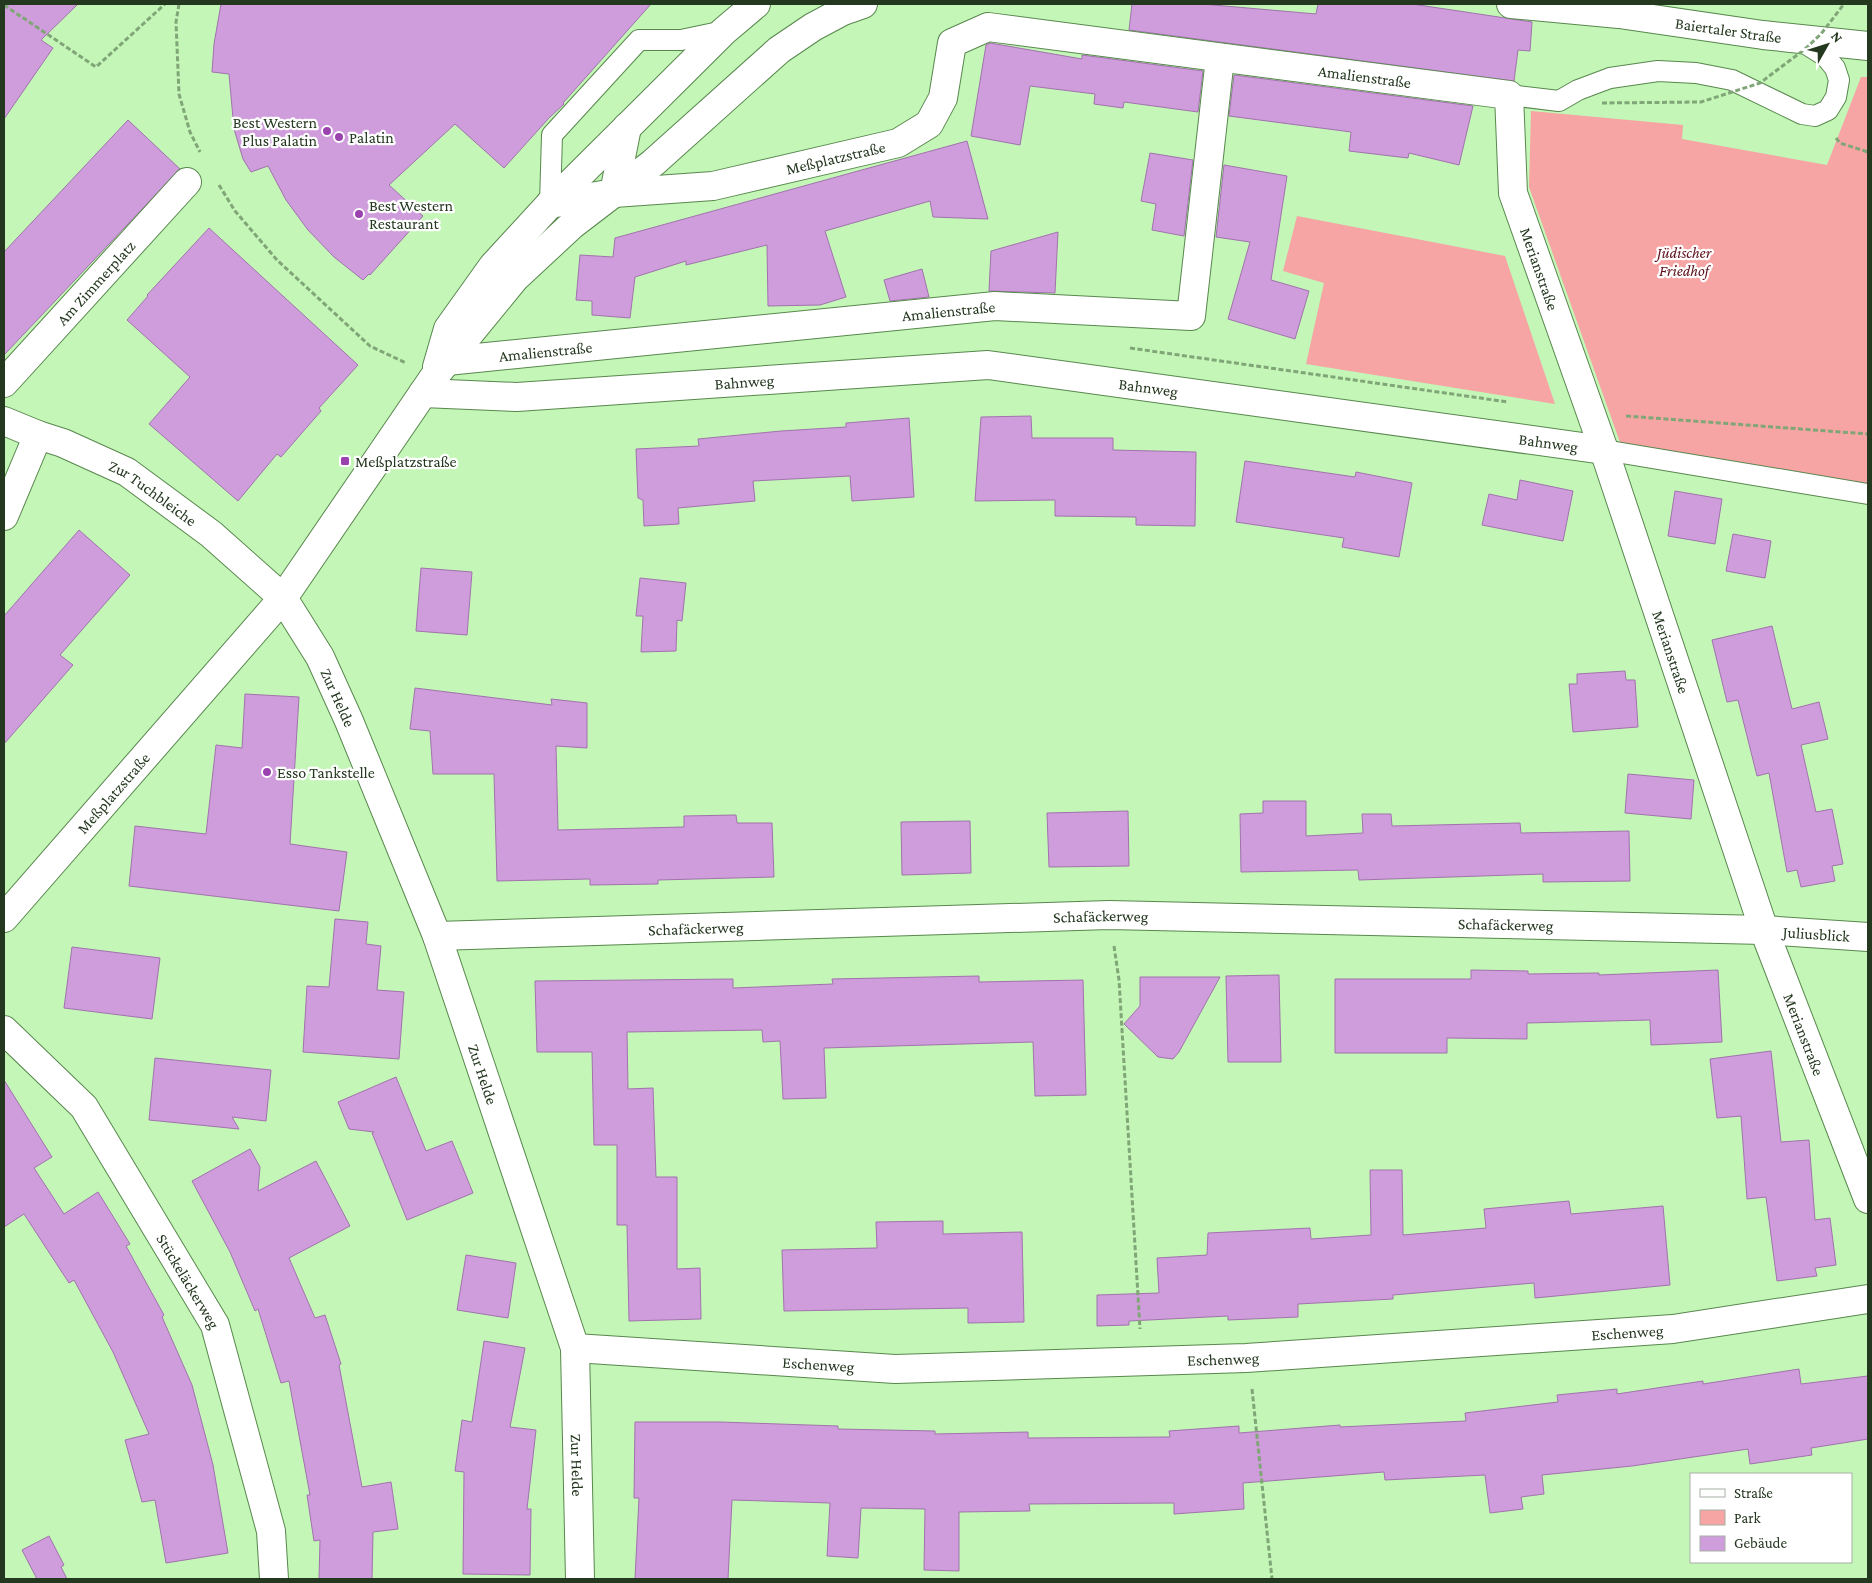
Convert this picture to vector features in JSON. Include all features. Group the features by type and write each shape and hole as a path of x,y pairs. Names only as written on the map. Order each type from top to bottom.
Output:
{"street":[{"name":"Meßplatzstraße","path":"435,377 448,329 493,266 550,204 627,127 724,31 756,4"},
{"name":"Meßplatzstraße","path":"4,918 283,598 435,377 516,278 572,225 653,163 779,50 820,9 843,10 863,4"},
{"path":"1511,4 1619,14"},
{"path":"1572,4 1619,14"},
{"name":"Baiertaler Straße","path":"1619,14 1763,36 1868,46"},
{"name":"Meßplatzstraße","path":"550,204 614,193 713,186 898,143 929,124 943,98 952,43 988,27"},
{"name":"Amalienstraße","path":"988,27 1509,95"},
{"name":"Amalienstraße","path":"435,377 995,306 1191,316 1220,58"},
{"name":"Merianstraße","path":"1509,95 1513,193 1604,450 1764,930 1868,1199"},
{"path":"614,193 627,127"},
{"name":"Am Zimmerplatz","path":"4,383 187,182"},
{"name":"Bahnweg","path":"435,377 517,397 988,365 1604,450"},
{"name":"Zur Tuchbleiche","path":"4,421 63,443 127,472 211,534 283,598"},
{"path":"4,516 38,435"},
{"name":"Zur Helde","path":"283,598 320,657 437,936 575,1348 580,1579"},
{"name":"Schafäckerweg","path":"437,936 1109,915 1764,930"},
{"name":"Juliusblick","path":"1764,930 1868,937"},
{"name":"Stückeläckerweg","path":"4,1030 84,1107 215,1325 271,1531 274,1579"},
{"name":"Eschenweg","path":"575,1348 895,1369 1246,1358 1673,1329 1868,1299"}],"lane":[{"path":"550,204 552,135 639,40 681,40 724,31"},
{"path":"1509,95 1559,101 1578,90 1610,78 1658,71 1696,73 1732,80 1802,114 1815,116 1828,110 1836,97 1839,80 1835,68 1825,56 1797,39"},
{"name":"Bahnweg","path":"1604,450 1868,494"}],"path":[{"path":"4,5 96,67 165,4"},
{"path":"179,4 176,22 179,94 190,132 203,159"},
{"path":"1602,103 1701,102 1760,83 1805,49 1821,34 1844,4"},
{"path":"217,182 235,211 277,260 370,346 435,377"},
{"path":"1591,414 1868,434"},
{"path":"1119,980 1141,1336"},
{"path":"1246,1358 1254,1402 1272,1579"}],"green space":[{"name":"Jüdischer Friedhof","path":"1861,77 1868,77 1868,494 1627,462 1529,187 1531,111 1683,125 1682,139 1827,165"},
{"path":"1297,216 1505,256 1555,404 1306,364 1324,283 1283,271"}],"building":[{"path":"4,4 78,4 41,40 53,48 4,119"},
{"name":"Palatin","path":"221,4 651,4 564,104 504,168 455,124 389,185 423,216 370,275 363,280 334,257 308,230 286,200 268,166 251,172 243,159 234,129 229,74 212,72 214,44"},
{"path":"1132,4 1202,4 1316,14 1318,4 1412,4 1532,22 1530,51 1518,50 1514,81 1129,30"},
{"path":"990,43 1082,59 1082,55 1203,71 1198,112 1124,102 1123,108 1094,104 1095,94 1030,86 1020,145 971,136 986,45"},
{"path":"1234,75 1473,106 1459,165 1409,153 1408,158 1349,151 1351,132 1229,116"},
{"path":"128,120 180,169 4,355 4,252"},
{"path":"967,141 988,219 933,217 930,201 825,231 846,297 820,305 768,306 767,245 686,265 686,261 635,277 630,318 592,315 592,301 576,300 580,255 613,257 615,238"},
{"path":"1150,153 1193,160 1184,236 1152,230 1156,204 1141,201"},
{"path":"1224,165 1287,176 1271,280 1309,291 1295,339 1228,319 1250,242 1216,237"},
{"path":"209,228 358,365 319,408 321,411 281,457 277,454 238,501 149,424 190,377 127,320 147,295"},
{"path":"1058,232 1055,293 989,291 991,251"},
{"path":"922,269 929,297 890,301 884,280"},
{"path":"1031,416 1032,438 1113,438 1113,450 1196,452 1195,526 1136,525 1136,517 1055,516 1055,500 975,501 981,417"},
{"path":"909,418 914,497 852,501 850,476 753,481 755,501 678,508 679,524 644,526 643,500 638,498 636,449 699,446 698,439 846,427 846,423"},
{"path":"1245,461 1355,477 1356,472 1412,483 1399,557 1342,547 1344,538 1236,522"},
{"path":"1520,480 1573,491 1563,541 1482,525 1489,494 1517,500"},
{"path":"1675,491 1722,499 1715,544 1668,536"},
{"path":"79,530 130,575 60,655 73,665 4,744 4,616"},
{"path":"1733,534 1771,541 1765,578 1726,571"},
{"path":"421,568 472,572 467,635 416,631"},
{"path":"640,578 686,583 682,621 677,620 676,651 641,652 643,616 636,616"},
{"path":"1772,626 1792,709 1819,702 1828,739 1801,745 1816,812 1832,809 1843,864 1832,866 1835,881 1801,887 1797,870 1787,872 1769,773 1757,776 1738,700 1727,702 1712,640"},
{"path":"1625,671 1626,680 1635,680 1638,727 1573,732 1569,684 1577,684 1577,674"},
{"path":"415,688 552,705 551,699 587,703 587,748 556,746 558,830 684,827 684,816 736,815 737,823 772,823 774,877 658,880 658,884 590,885 590,879 497,881 494,774 433,774 430,731 410,729"},
{"path":"245,694 299,697 290,844 347,852 339,911 129,886 135,826 206,834 216,745 242,748"},
{"path":"1628,774 1694,780 1691,819 1625,813"},
{"path":"1263,801 1306,801 1306,836 1363,833 1362,814 1391,814 1392,826 1520,823 1521,833 1629,831 1630,881 1543,882 1543,874 1359,880 1358,870 1241,872 1240,814 1263,813"},
{"path":"1128,811 1129,866 1049,867 1047,813"},
{"path":"970,821 971,873 902,875 901,822"},
{"path":"335,919 368,922 366,944 381,946 377,990 404,992 399,1059 303,1052 307,986 329,987"},
{"path":"72,947 160,958 152,1019 64,1008"},
{"path":"1471,970 1528,971 1528,974 1599,973 1599,975 1718,970 1722,1042 1651,1045 1650,1020 1527,1023 1527,1039 1447,1038 1447,1053 1335,1053 1335,979 1471,979"},
{"path":"1279,975 1281,1062 1228,1062 1226,976"},
{"path":"979,976 979,982 1083,980 1086,1095 1035,1096 1033,1042 824,1048 826,1098 783,1099 780,1041 763,1042 762,1030 627,1032 628,1089 653,1088 656,1177 677,1177 677,1269 700,1268 701,1319 629,1321 627,1225 617,1225 617,1145 594,1145 592,1052 537,1052 535,981 733,979 733,988 833,984 832,979"},
{"path":"1140,977 1220,977 1179,1052 1173,1059 1158,1057 1124,1024 1140,1006"},
{"path":"1771,1051 1781,1142 1809,1140 1815,1220 1830,1218 1836,1265 1815,1268 1817,1276 1777,1281 1766,1197 1747,1199 1741,1116 1717,1118 1710,1059"},
{"path":"155,1058 271,1070 266,1121 232,1117 239,1129 149,1120"},
{"path":"396,1077 426,1151 452,1141 473,1193 407,1220 372,1133 374,1132 349,1129 338,1102"},
{"path":"4,1080 52,1157 34,1168 64,1214 98,1192 130,1244 126,1246 164,1315 162,1317 192,1385 213,1465 228,1553 166,1563 155,1500 142,1502 125,1440 149,1434 113,1352 74,1280 69,1283 24,1214 4,1227"},
{"path":"250,1149 260,1167 258,1191 316,1161 350,1226 289,1258 315,1318 325,1315 341,1364 339,1365 362,1487 391,1482 398,1529 373,1532 372,1579 319,1579 320,1540 314,1541 307,1495 310,1495 289,1381 281,1383 258,1309 255,1311 230,1252 192,1181"},
{"path":"1370,1170 1402,1170 1403,1235 1486,1228 1484,1209 1569,1201 1571,1214 1663,1206 1670,1285 1535,1298 1534,1283 1393,1295 1393,1299 1298,1304 1298,1317 1228,1320 1228,1316 1129,1321 1129,1325 1097,1326 1097,1295 1159,1293 1157,1258 1207,1255 1208,1233 1310,1228 1311,1239 1371,1235"},
{"path":"943,1221 943,1234 1022,1232 1024,1322 968,1323 968,1308 784,1311 782,1250 877,1248 876,1222"},
{"path":"466,1255 516,1263 508,1318 457,1310"},
{"path":"484,1341 525,1348 510,1427 536,1430 527,1509 531,1509 530,1575 463,1574 464,1472 455,1471 462,1420 472,1422"},
{"path":"1799,1369 1801,1384 1868,1376 1868,1439 1811,1448 1812,1455 1750,1464 1748,1449 1632,1466 1542,1475 1544,1494 1521,1497 1523,1509 1490,1513 1485,1475 1385,1480 1384,1472 1243,1483 1244,1509 1174,1514 1174,1503 1029,1504 1030,1511 959,1512 959,1571 924,1570 925,1509 861,1508 858,1558 827,1556 830,1503 732,1500 728,1579 635,1579 639,1498 634,1498 635,1422 720,1422 838,1426 838,1429 935,1431 935,1434 1028,1432 1028,1438 1170,1437 1169,1431 1239,1426 1239,1433 1340,1425 1340,1427 1466,1421 1465,1413 1558,1402 1557,1395 1617,1389 1617,1394 1703,1381 1703,1384"},
{"path":"49,1536 64,1565 61,1567 67,1579 37,1579 22,1550"}],"place":[{"name":"Best Western Plus Palatin","path":"327,131"},
{"name":"Palatin","path":"339,137"},
{"name":"Best Western Restaurant","path":"359,214"},
{"name":"Meßplatzstraße","path":"345,461"},
{"name":"Esso Tankstelle","path":"267,772"}]}
